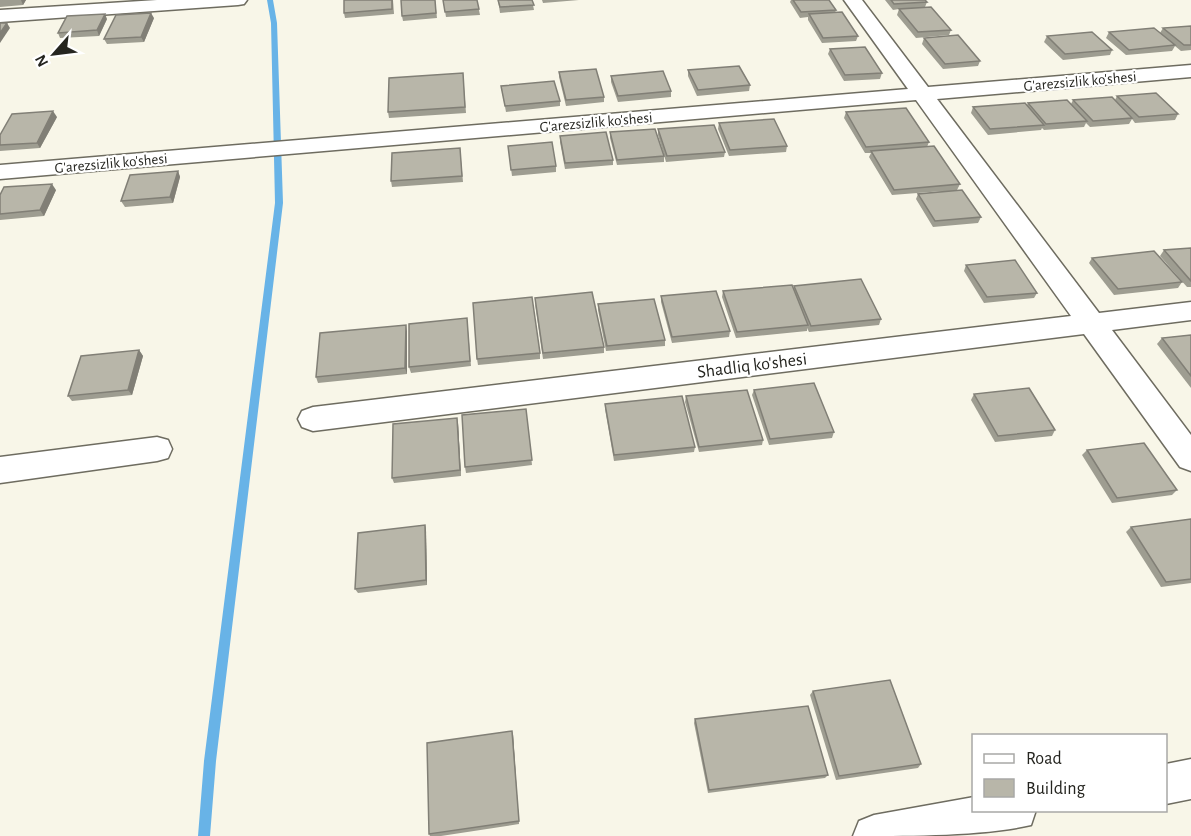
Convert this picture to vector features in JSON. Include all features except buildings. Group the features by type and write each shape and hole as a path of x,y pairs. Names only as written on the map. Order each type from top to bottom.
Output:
{"street":[{"path":"0,16 238,0"},
{"path":"853,0 1191,458"},
{"name":"G'arezsizlik ko'shesi","path":"0,172 1191,71"},
{"name":"Shadliq ko'shesi","path":"313,418 1191,311"},
{"path":"0,470 157,449"},
{"path":"1167,784 1191,779"},
{"path":"874,836 1005,812"}],"waterway":[{"path":"204,836 210,761 279,203 274,23 270,0"}]}
